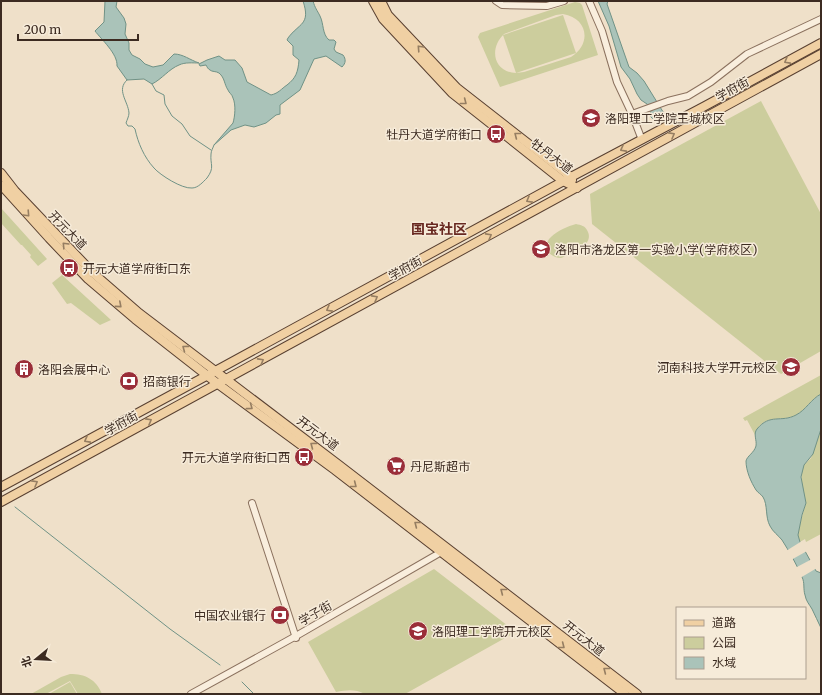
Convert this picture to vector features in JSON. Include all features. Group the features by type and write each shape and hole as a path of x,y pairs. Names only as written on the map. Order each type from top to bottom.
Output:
{"main road":[{"name":"牡丹大道","path":"373,1 383,19 452,93 567,179"},
{"name":"牡丹大道","path":"381,1 388,15 457,88 577,188"},
{"name":"学府街","path":"2,485 821,43"},
{"name":"学府街","path":"1,502 821,54"},
{"name":"开元大道","path":"1,174 15,191 93,273 212,373 218,384 637,694"},
{"name":"开元大道","path":"1,185 88,279 135,319 212,373 226,380 625,694"},
{"path":"66,451 72,463"}],"street":[{"path":"496,1 502,4 546,6 564,1"},
{"path":"589,1 602,31 617,82 642,140"},
{"path":"632,114 688,96 711,82 747,54 821,19"},
{"path":"705,106 710,115"},
{"path":"252,503 296,638"},
{"name":"学子街","path":"195,694 296,638 445,551"},
{"name":"学子街","path":"191,694 296,638"}],"green space":[{"path":"575,2 582,5 598,55 500,87 478,37 480,33","holes":["563,14 571,16 582,26 584,32 582,45 578,52 571,57 524,72 508,72 498,64 495,52 496,46 504,34 556,15"]},
{"path":"563,15 576,53 516,73 503,35"},
{"path":"761,101 821,214 821,351 781,374 592,224 590,194"},
{"path":"1,208 47,259 38,266 30,257 31,255 1,223"},
{"path":"576,224 583,226 587,230 589,235 585,244 576,251 561,258 550,254 547,248 548,240 563,229"},
{"path":"62,275 111,320 100,325 71,303 67,304 52,283"},
{"path":"821,375 821,394 794,416 766,421 758,428 755,435 747,420 745,421 743,418"},
{"path":"821,429 821,534 806,542 805,539 800,542 798,536 799,527 806,503 801,485 802,471 804,465 811,458"},
{"path":"434,569 516,632 405,694 365,694 351,690 336,692 308,642"},
{"path":"70,674 89,678 97,685 102,694 78,694 70,681 46,694 31,694 61,677"},
{"path":"70,682 77,694 49,694"}],"water":[{"path":"105,1 117,1 116,7 124,18 126,24 125,34 129,43 129,50 132,55 140,59 145,64 153,67 163,65 174,54 199,63 181,64 152,84 144,79 127,80 117,66 117,61 109,47 95,31 104,22"},
{"path":"303,1 313,1 321,19 325,35 329,40 334,40 336,42 334,49 336,52 343,55 345,60 344,64 342,67 326,56 314,59 300,90 280,105 280,114 276,115 266,123 254,127 245,125 231,130 214,145 233,123 235,104 233,97 228,91 221,75 218,72 208,69 206,65 200,66 199,64 219,56 225,60 235,60 242,68 247,82 271,95 278,92 293,80 297,71 299,60 293,55 293,46 287,40 305,19 306,15"},
{"path":"598,1 608,1 607,4 629,67 644,81 665,115 655,121 650,116 651,110 647,104 641,100 630,79 621,67 609,26"},
{"path":"821,394 821,429 813,454 804,465 801,477 806,503 798,535 800,542 816,571 821,573 821,628 806,599 803,579 798,568 782,540 770,526 765,500 756,490 751,480 746,461 756,446 756,431 762,424 766,421 796,415"}],"pier":[{"path":"802,541 807,551 791,560 786,551"},
{"path":"812,559 817,568 800,578 795,568"}],"waterway":[{"path":"127,80 123,88 129,113 126,123 128,126 132,126 135,129 144,155 150,164 161,174 188,188 198,186 207,178 211,171 211,153 214,145"},
{"path":"152,84 156,91 164,95 165,104 172,116 182,124 190,136 211,150"},
{"path":"15,507 170,629 220,665"},
{"path":"242,682 254,694"}],"place":[{"name":"洛阳理工学院王城校区","path":"591,118"},
{"name":"牡丹大道学府街口","path":"496,134"},
{"name":"洛阳市洛龙区第一实验小学(学府校区)","path":"541,249"},
{"name":"开元大道学府街口东","path":"69,268"},
{"name":"河南科技大学开元校区","path":"791,367"},
{"name":"洛阳会展中心","path":"24,369"},
{"name":"招商银行","path":"129,381"},
{"name":"开元大道学府街口西","path":"304,457"},
{"name":"丹尼斯超市","path":"396,466"},
{"name":"中国农业银行","path":"280,615"},
{"name":"洛阳理工学院开元校区","path":"418,631"}],"district":[{"name":"国宝社区","path":"439,229"}]}
